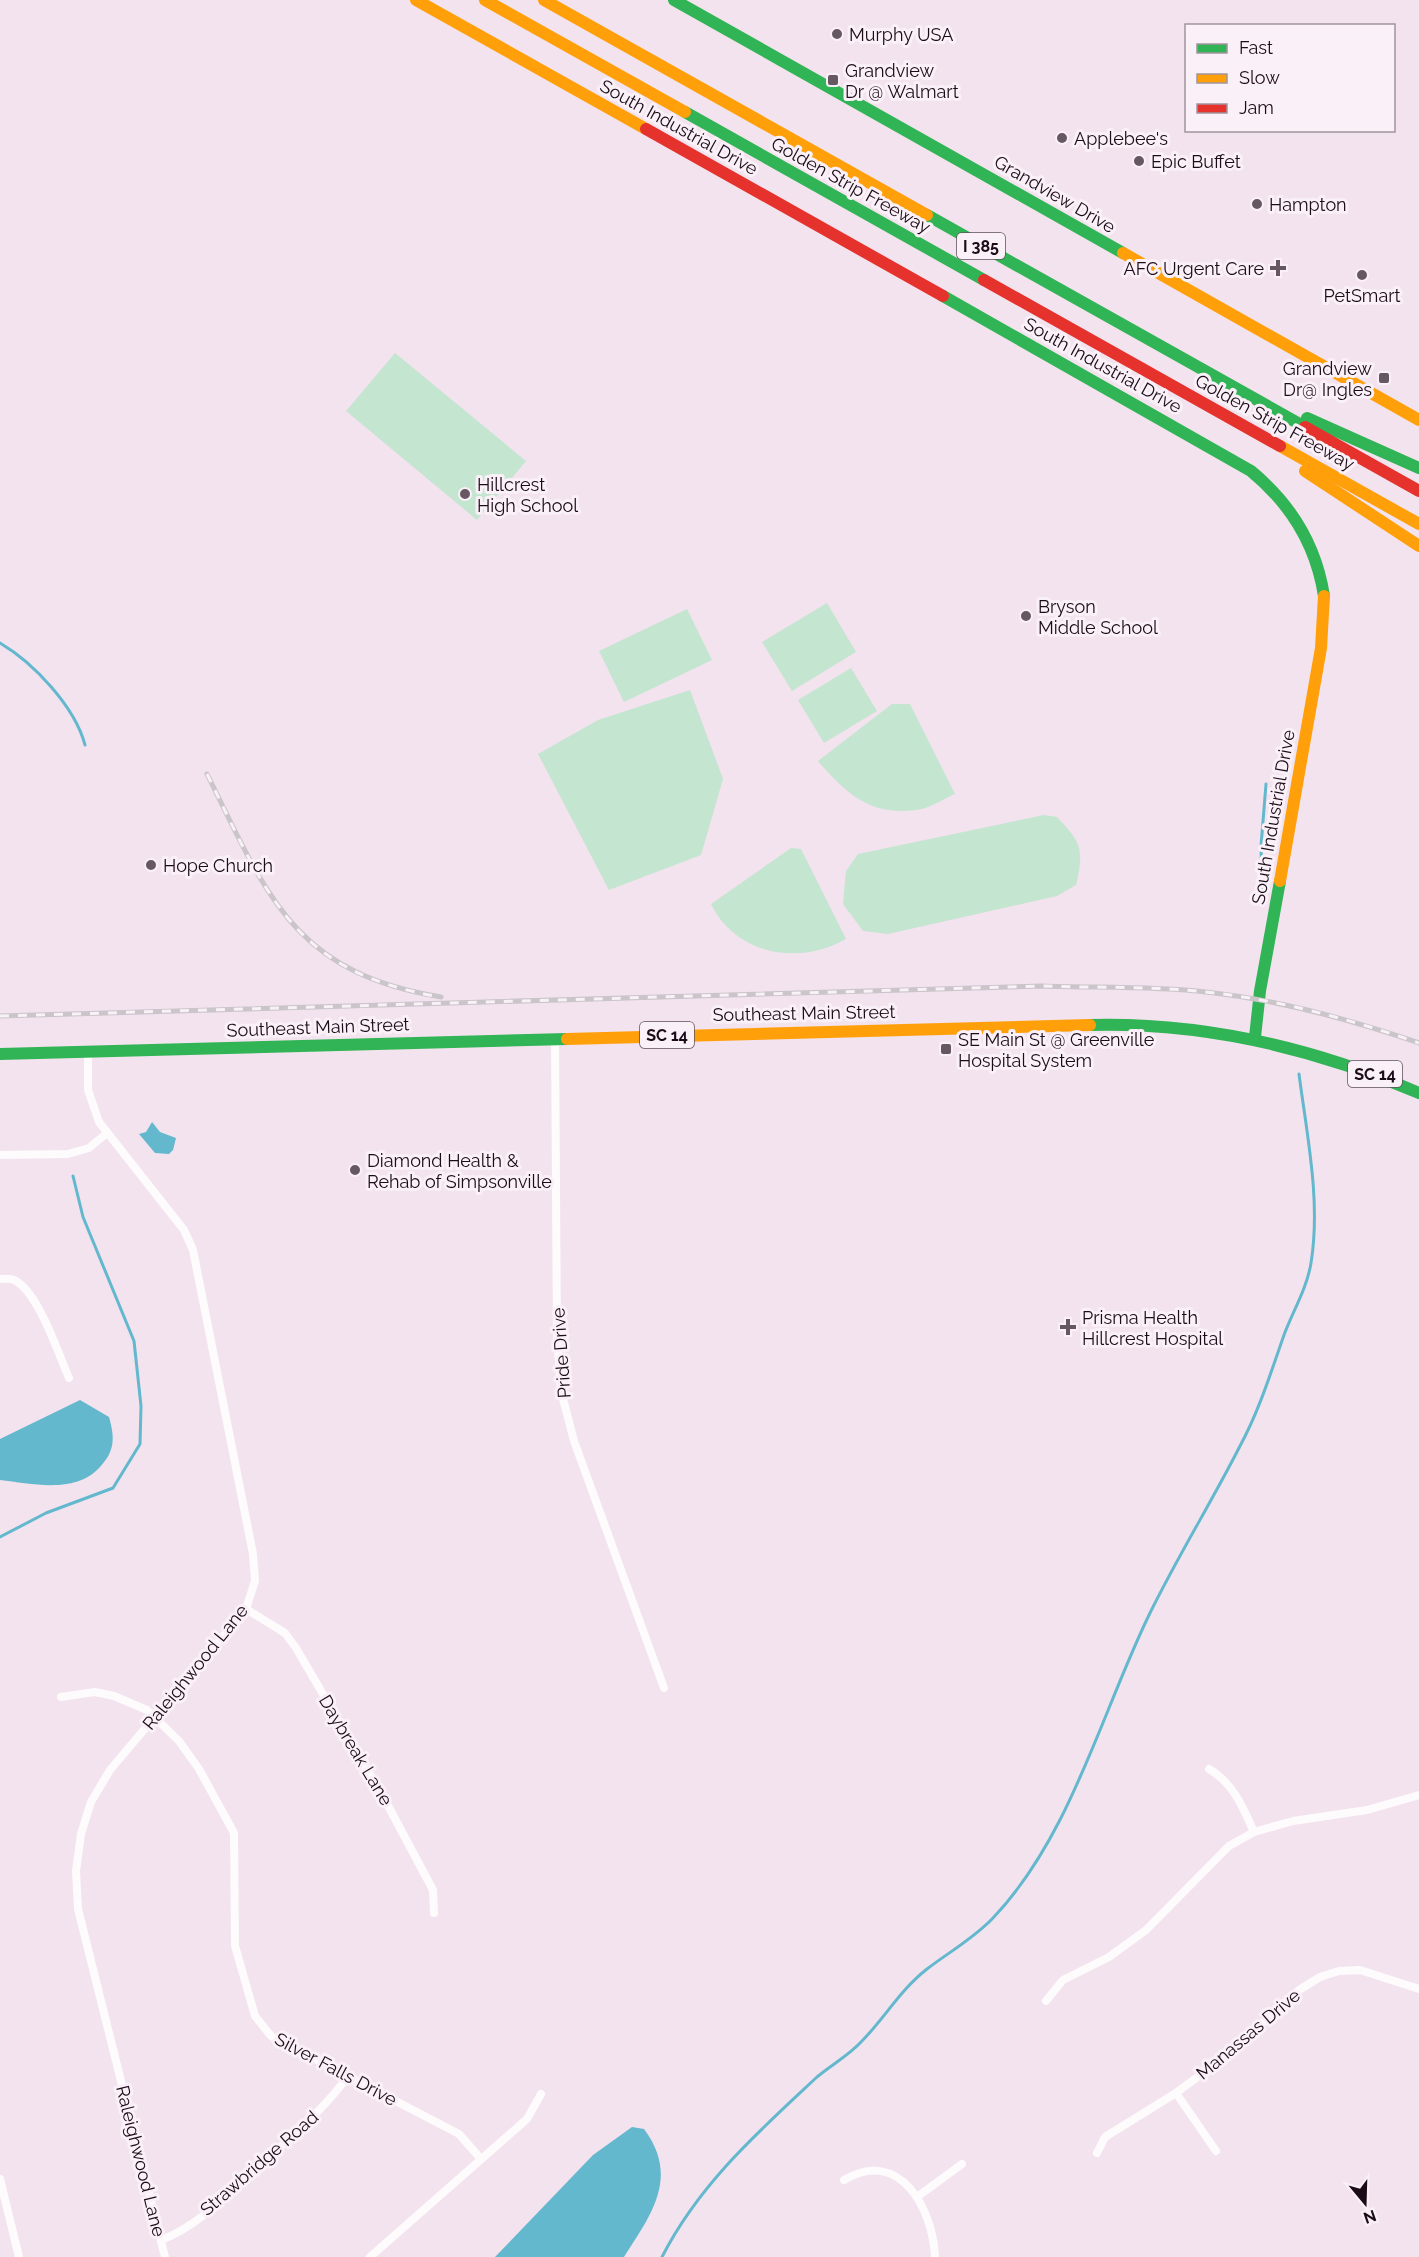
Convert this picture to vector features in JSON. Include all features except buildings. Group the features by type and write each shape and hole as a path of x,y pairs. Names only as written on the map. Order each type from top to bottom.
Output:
{"main road":[{"name":"South Industrial Drive","path":"416,0 1235,460 1263,480 1284,502 1302,526 1314,553 1321,579 1324,612 1319,661 1260,991 1255,1037"},
{"name":"Golden Strip Freeway","path":"485,0 1419,524"},
{"name":"Golden Strip Freeway","path":"544,0 1419,491"},
{"name":"Grandview Drive","path":"674,0 1419,420"},
{"path":"1220,379 1419,468"},
{"path":"1203,403 1419,546"},
{"name":"Southeast Main Street","path":"0,1054 1121,1024 1173,1026 1255,1037 1331,1058 1419,1093"}],"street":[{"name":"Pride Drive","path":"555,1038 557,1335 561,1391 578,1451 664,1688"},
{"name":"Raleighwood Lane","path":"88,1051 88,1090 99,1122 184,1230 193,1250 253,1554 255,1581 246,1609 110,1770 91,1802 81,1834 76,1871 78,1909 89,1957 165,2257"},
{"path":"0,1155 68,1154 89,1148 107,1133"},
{"path":"0,1279 13,1279 25,1288 36,1305 69,1378"},
{"name":"Daybreak Lane","path":"246,1609 285,1633 296,1648 386,1800 428,1880 433,1890 435,1913"},
{"name":"Silver Falls Drive","path":"62,1697 95,1692 114,1696 147,1710 179,1741 199,1769 234,1833 236,1946 255,2016 271,2036 459,2134 481,2159"},
{"path":"1209,1769 1225,1780 1235,1793 1254,1832"},
{"path":"1046,2001 1063,1980 1109,1956 1146,1930 1229,1846 1254,1832 1293,1821 1367,1810 1419,1795"},
{"name":"Manassas Drive","path":"1097,2153 1105,2137 1176,2093 1227,2055 1299,1990 1320,1977 1339,1971 1360,1970 1419,1989"},
{"name":"Strawbridge Road","path":"161,2240 185,2226 233,2189 321,2110 348,2076"},
{"path":"1176,2093 1216,2151"},
{"path":"370,2257 527,2119 541,2094"},
{"path":"917,2197 962,2164"},
{"path":"844,2180 867,2172 881,2172 903,2181 917,2197 930,2226 935,2257"},
{"path":"0,2179 19,2257"}],"green space":[{"path":"395,353 526,461 477,520 346,411"},
{"path":"827,603 856,652 792,691 762,642"},
{"path":"687,609 712,660 624,702 599,651"},
{"path":"851,668 877,711 824,743 798,700"},
{"path":"690,690 723,779 701,855 609,890 538,754 598,720"},
{"path":"892,704 910,704 955,794 921,809 899,811 872,806 849,792 818,761"},
{"path":"1044,815 1057,817 1072,834 1079,848 1080,863 1076,885 1057,896 888,934 863,931 843,904 846,871 858,854"},
{"path":"791,848 801,849 846,939 809,952 770,951 752,945 736,935 722,921 711,904"}],"water":[{"path":"152,1122 160,1132 176,1138 173,1150 169,1154 155,1153 139,1134 146,1132"},
{"path":"80,1400 109,1417 112,1431 111,1450 100,1467 79,1481 67,1484 40,1485 0,1480 0,1439"},
{"path":"632,2127 644,2129 655,2147 660,2163 661,2180 652,2211 624,2257 495,2257 593,2155"}],"waterway":[{"path":"0,643 26,662 52,687 72,716 85,745"},
{"path":"1262,888 1261,846 1266,784"},
{"path":"662,2257 694,2206 731,2160 817,2077 856,2047 917,1977 985,1926 1020,1885 1044,1850 1082,1772 1150,1613 1247,1433 1306,1281 1314,1240 1314,1192 1299,1074"},
{"path":"0,1537 46,1513 113,1488 140,1444 141,1406 134,1341 83,1217 73,1176"}],"railway":[{"path":"207,774 248,857 268,891 291,922 318,948 350,969 391,985 441,997"},
{"path":"0,1016 1042,986 1186,990 1261,1000 1340,1018 1419,1043"}],"traffic: fast":[{"path":"674,0 1123,253"},
{"path":"685,112 984,280"},
{"path":"927,215 1305,427"},
{"path":"943,296 1251,471 1278,497 1300,526 1315,559 1324,596"},
{"path":"1307,418 1419,468"},
{"path":"1255,1037 1260,991 1280,881"},
{"path":"1090,1025 1175,1028 1258,1041 1339,1063 1419,1093"},
{"path":"0,1054 567,1039"}],"traffic: slow":[{"path":"416,0 646,129"},
{"path":"485,0 685,112"},
{"path":"544,0 927,215"},
{"path":"1123,253 1419,420"},
{"path":"1280,446 1419,524"},
{"path":"1305,471 1419,546"},
{"path":"1280,881 1321,648 1324,596"},
{"path":"567,1039 1090,1025"}],"traffic: jam":[{"path":"646,129 943,296"},
{"path":"984,280 1280,446"},
{"path":"1305,427 1419,491"}],"place":[{"name":"Murphy USA","path":"837,34"},
{"name":"Grandview Dr @ Walmart","path":"833,80"},
{"name":"Applebee's","path":"1062,138"},
{"name":"Epic Buffet","path":"1139,161"},
{"name":"Hampton","path":"1257,204"},
{"name":"AFC Urgent Care","path":"1278,268"},
{"name":"PetSmart","path":"1362,275"},
{"name":"Grandview Dr@ Ingles","path":"1384,378"},
{"name":"Hillcrest High School","path":"465,494"},
{"name":"Bryson Middle School","path":"1026,616"},
{"name":"Hope Church","path":"151,865"},
{"name":"SE Main St @ Greenville Hospital System","path":"946,1049"},
{"name":"Diamond Health & Rehab of Simpsonville","path":"355,1170"},
{"name":"Prisma Health Hillcrest Hospital","path":"1068,1327"}]}
